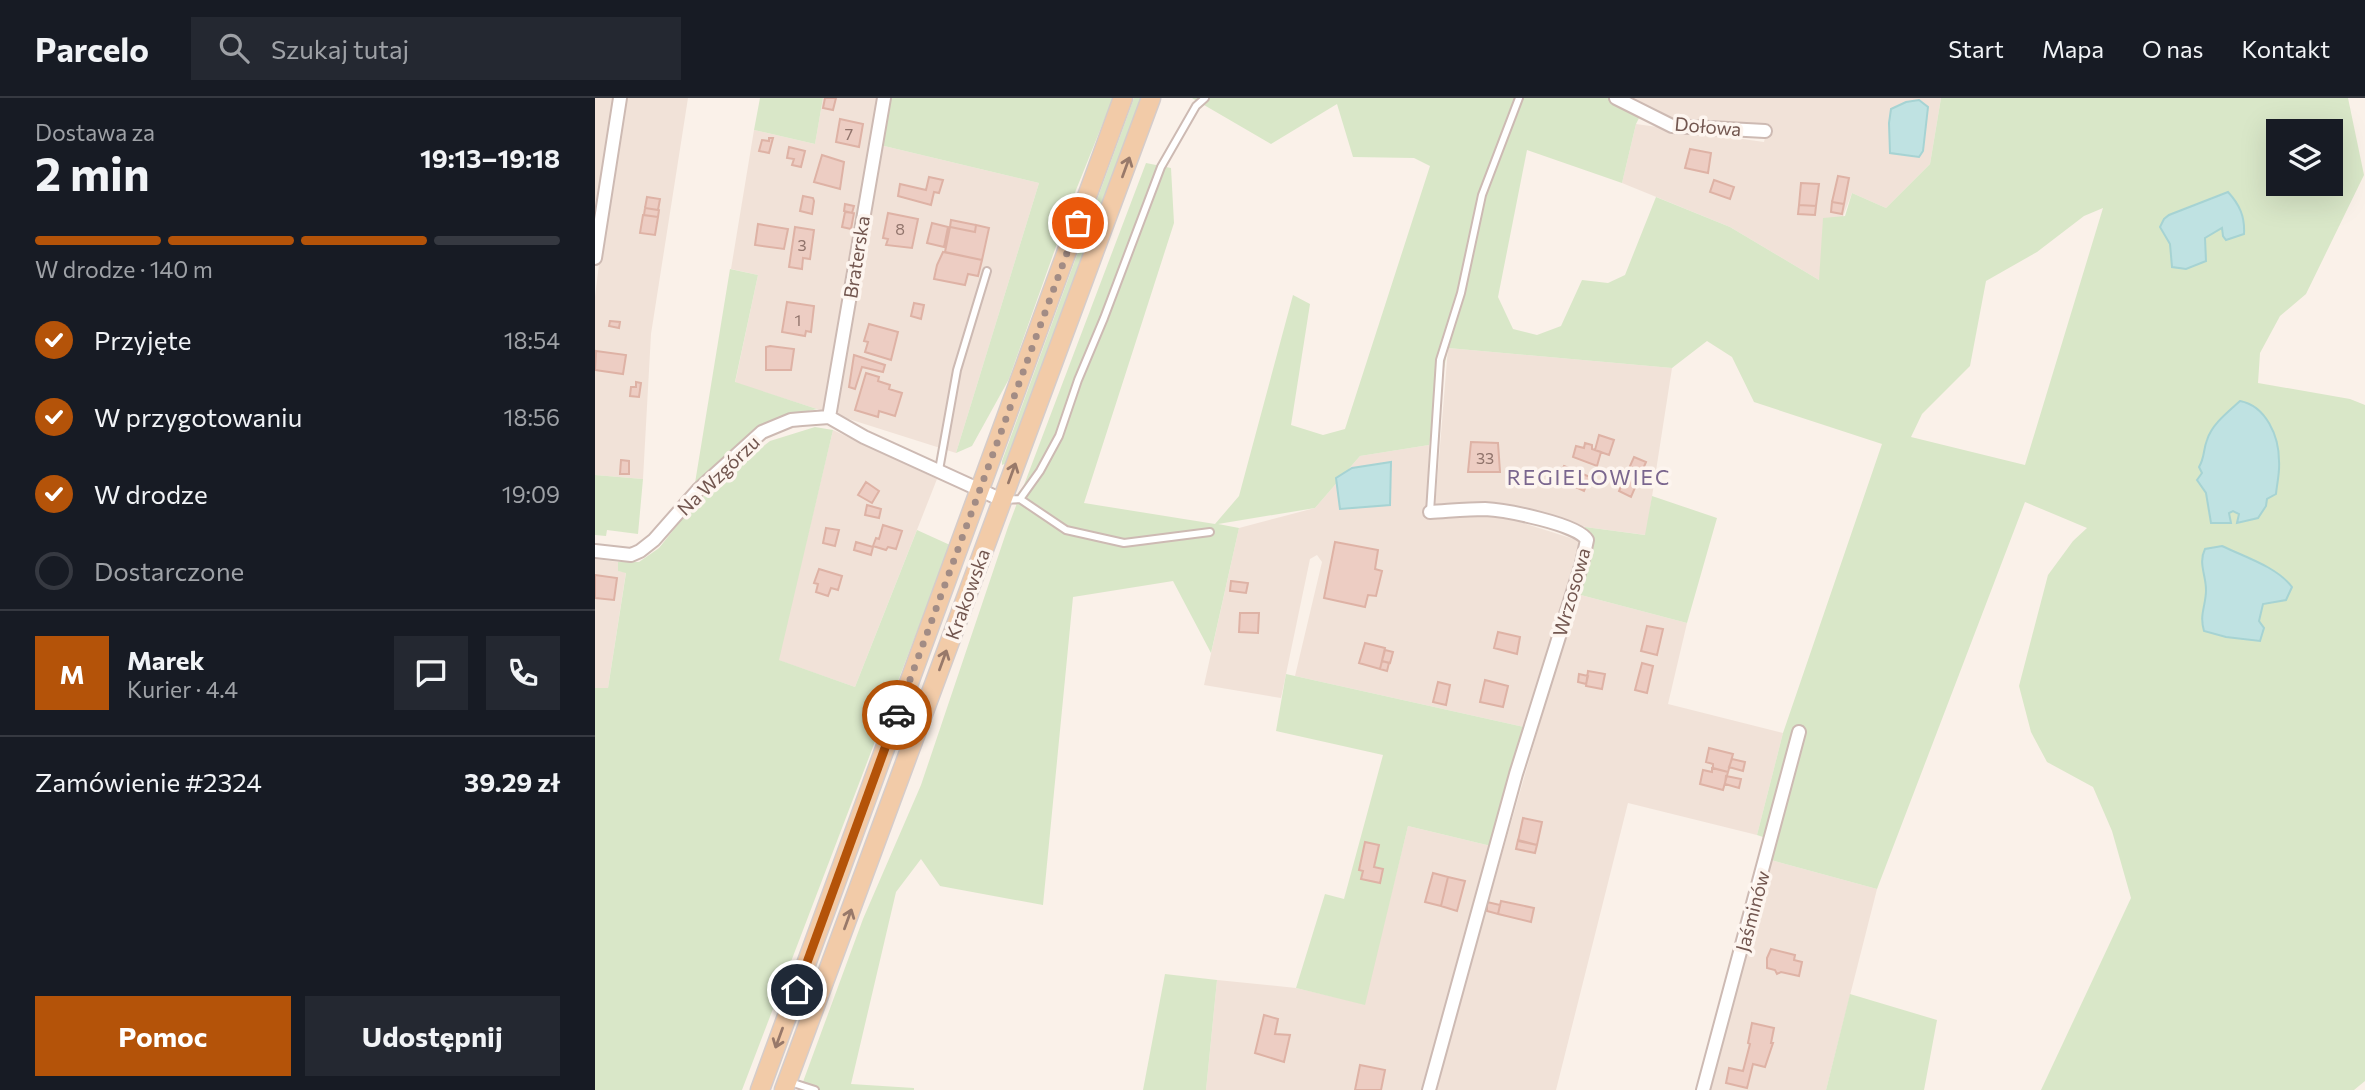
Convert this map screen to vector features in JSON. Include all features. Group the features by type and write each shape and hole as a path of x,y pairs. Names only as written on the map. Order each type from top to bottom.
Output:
{"main road":[{"name":"Krakowska","path":"760,1090 1123,98"},
{"name":"Krakowska","path":"786,1086 1011,500 1151,98"}],"street":[{"path":"595,258 620,98"},
{"name":"Braterska","path":"829,417 884,98"},
{"name":"Dołowa","path":"1616,98 1672,126 1765,131"},
{"path":"829,417 864,437 980,491 1011,500"},
{"name":"Na Wzgórzu","path":"595,551 631,555 639,551 654,540 698,490 762,432 791,420 829,417"},
{"name":"Wrzosowa","path":"1429,1090 1513,786 1587,540 1583,534 1571,529 1512,512 1486,509 1430,512"},
{"name":"Jaśminów","path":"1703,1090 1799,732"}],"lane":[{"path":"1205,98 1196,106 1183,126 1161,167 1059,436 1040,471 1011,500 1066,530 1124,543 1210,532"},
{"name":"Wrzosowa","path":"1430,512 1440,360 1461,293 1482,195 1519,98"},
{"path":"939,472 957,370 987,271"},
{"path":"786,1086 815,1090"}],"shaded area":[{"path":"595,98 615,98 595,221"},
{"path":"625,98 688,98 651,334 643,479 595,475 595,297 604,223"},
{"path":"823,98 889,98 880,145 1039,183 956,453 735,383 758,275 731,269 754,130 815,144"},
{"path":"1630,98 1941,98 1930,164 1886,208 1852,193 1819,280 1730,227 1622,183 1636,124 1764,142 1768,125 1688,124 1668,119"},
{"path":"1448,348 1672,368 1646,535 1585,527 1499,503 1435,507"},
{"path":"833,430 937,479 855,687 778,660"},
{"path":"1429,445 1427,519 1492,513 1580,541 1524,727 1295,676 1322,562 1317,555 1310,559 1281,698 1204,685 1239,528 1315,508 1360,456"},
{"path":"595,559 618,562 618,571 626,572 608,688 595,688"},
{"path":"1577,594 1687,623 1668,704 1783,733 1757,835 1628,803 1556,1090 1434,1090"},
{"path":"1408,826 1491,846 1423,1090 1206,1090 1217,980 1296,988 1364,1004"},
{"path":"1771,860 1877,889 1826,1090 1709,1090"}],"green space":[{"path":"760,98 823,98 815,144 754,130"},
{"path":"889,98 1113,98 1076,190 1009,379 972,446 956,453 1039,183 880,145"},
{"path":"1134,98 1143,98 1007,463 1002,465 1002,461"},
{"path":"1192,98 1630,98 1645,106 1636,124 1622,183 1527,150 1498,297 1513,329 1537,335 1561,326 1582,280 1608,283 1625,275 1656,197 1730,227 1819,280 1823,218 1845,216 1852,193 1886,208 1930,164 1941,98 2348,98 2364,175 2306,294 2280,316 2260,353 2258,383 2350,399 2365,405 2365,1081 2354,1090 2041,1090 2131,898 2112,831 2093,787 2047,762 2031,732 2019,686 2048,575 2073,541 2087,528 2025,502 1877,889 1771,860 1763,837 1757,835 1783,733 1882,444 1754,402 1732,357 1707,341 1672,368 1448,348 1429,445 1360,456 1315,508 1218,524 1239,528 1211,653 1173,581 1073,597 1043,905 940,886 921,859 896,892 851,1084 914,1090 800,1090 863,919 921,785 1008,527 1146,163 1171,168 1174,223 1084,503 1215,524 1239,496 1293,295 1310,304 1291,425 1323,435 1345,429 1430,166 1414,158 1353,157 1337,104 1271,144","holes":["2103,208 2025,465 1911,437 1922,414 1970,366 1986,281 2037,252 2084,216"]},
{"path":"730,269 758,275 735,382 817,409 775,419 695,483"},
{"path":"815,427 833,430 779,660 855,687 917,530 950,545 742,1090 595,1090 595,688 608,688 626,573 618,571 618,562 639,562 659,548 702,494 770,441"},
{"path":"595,475 643,479 638,534 607,530 606,536 595,535"},
{"path":"1652,496 1717,518 1687,623 1577,594 1585,527 1645,535"},
{"path":"1286,674 1524,727 1491,846 1408,826 1365,1005 1296,988 1325,894 1344,899 1383,755 1276,731"},
{"path":"1165,974 1217,980 1206,1090 1143,1090"},
{"path":"1850,994 1937,1020 1924,1090 1826,1090"}],"water":[{"path":"1919,100 1928,107 1923,151 1919,157 1890,153 1891,109"},
{"path":"2228,192 2241,212 2244,234 2226,240 2222,228 2205,238 2206,261 2186,269 2172,267 2170,244 2160,227 2164,219"},
{"path":"2240,401 2257,409 2274,432 2279,465 2276,494 2267,499 2258,518 2237,523 2239,514 2233,511 2229,513 2231,523 2211,523 2206,493 2197,480 2202,473 2199,467 2213,429"},
{"path":"1391,462 1390,505 1340,509 1336,478 1352,468"},
{"path":"2222,546 2269,568 2292,587 2286,600 2263,604 2259,621 2264,628 2260,641 2204,631 2202,615 2206,590 2203,554 2205,549"}],"building":[{"path":"825,98 836,98 833,110 823,108"},
{"path":"840,119 863,124 859,147 836,142"},
{"path":"769,138 773,138 769,153 759,151 762,140 769,141"},
{"path":"789,147 805,151 801,167 792,165 794,159 787,158"},
{"path":"1690,149 1711,153 1708,173 1685,168"},
{"path":"822,155 844,162 840,189 814,182"},
{"path":"1838,176 1849,178 1844,204 1832,202"},
{"path":"929,177 943,180 939,193 934,192 931,205 898,196 900,184 926,190"},
{"path":"1714,180 1734,187 1730,199 1710,192"},
{"path":"1801,183 1819,184 1816,206 1799,205"},
{"path":"803,196 813,198 812,214 800,211"},
{"path":"647,197 660,199 658,210 645,208"},
{"path":"1832,202 1844,204 1842,214 1831,212"},
{"path":"845,204 854,206 852,213 844,211"},
{"path":"1799,205 1816,206 1815,215 1798,214"},
{"path":"645,208 659,210 658,217 644,215"},
{"path":"845,212 854,213 851,229 842,227"},
{"path":"888,213 918,219 912,248 886,245 888,239 883,238"},
{"path":"643,215 658,217 655,235 640,233"},
{"path":"951,220 976,225 975,232 950,227"},
{"path":"932,223 948,227 944,247 927,243"},
{"path":"758,224 788,229 784,249 755,245"},
{"path":"976,225 989,228 982,260 945,252 950,227 975,232"},
{"path":"795,227 814,230 810,259 803,258 802,269 789,267"},
{"path":"943,252 982,260 978,276 968,274 965,285 934,279"},
{"path":"787,302 814,306 811,332 806,331 805,336 782,332"},
{"path":"914,303 924,305 921,319 911,316"},
{"path":"610,321 620,322 619,328 609,326"},
{"path":"869,324 898,332 891,360 865,352 868,342 864,341"},
{"path":"766,347 794,349 791,370 766,370"},
{"path":"596,351 626,355 623,374 595,370"},
{"path":"854,355 885,365 883,372 862,367 855,389 849,387"},
{"path":"866,373 879,377 878,381 890,385 889,389 902,393 895,416 879,411 878,417 855,410"},
{"path":"636,382 641,383 639,397 630,396 631,387 636,387"},
{"path":"1599,435 1614,440 1609,455 1595,450"},
{"path":"1471,442 1498,443 1500,472 1468,472"},
{"path":"1585,443 1601,452 1597,466 1573,457 1576,446 1584,448"},
{"path":"1634,457 1646,462 1631,497 1619,491"},
{"path":"621,460 629,461 629,474 620,474"},
{"path":"1564,466 1590,477 1584,491 1558,479"},
{"path":"866,482 879,491 872,503 858,495"},
{"path":"867,505 881,509 879,518 865,515"},
{"path":"883,525 902,531 896,549 888,547 886,550 873,546 876,538 879,539"},
{"path":"826,528 839,530 835,546 823,543"},
{"path":"856,542 873,547 871,555 854,550"},
{"path":"1335,542 1378,550 1375,569 1382,571 1376,596 1368,595 1365,607 1324,598"},
{"path":"819,569 842,576 838,590 831,588 828,596 816,592 818,584 814,583"},
{"path":"595,575 617,578 614,600 595,598"},
{"path":"1231,581 1248,583 1246,593 1230,591"},
{"path":"1240,613 1259,613 1258,633 1239,632"},
{"path":"1647,626 1663,629 1657,655 1641,651"},
{"path":"1498,632 1520,637 1517,654 1494,648"},
{"path":"1365,643 1385,648 1380,669 1359,663"},
{"path":"1385,650 1393,652 1390,663 1382,661"},
{"path":"1382,661 1389,663 1387,671 1380,669"},
{"path":"1642,663 1653,666 1647,693 1635,690"},
{"path":"1588,671 1605,674 1602,689 1586,686"},
{"path":"1579,674 1588,676 1586,684 1578,682"},
{"path":"1485,680 1508,686 1503,707 1480,702"},
{"path":"1438,682 1450,685 1446,705 1433,702"},
{"path":"1709,748 1733,754 1728,772 1713,768 1713,764 1706,762"},
{"path":"1732,759 1745,762 1743,771 1729,767"},
{"path":"1712,768 1728,772 1723,790 1700,784 1703,770 1712,772"},
{"path":"1726,776 1741,779 1739,788 1725,784"},
{"path":"1523,818 1542,822 1537,845 1518,841"},
{"path":"1518,840 1537,845 1535,853 1516,849"},
{"path":"1365,842 1379,845 1374,867 1383,869 1380,883 1361,879 1363,871 1359,870"},
{"path":"1433,873 1448,877 1441,906 1425,902"},
{"path":"1448,877 1465,881 1457,911 1441,906"},
{"path":"1501,901 1534,908 1531,922 1498,914"},
{"path":"1487,902 1500,905 1498,914 1487,911"},
{"path":"1771,949 1795,955 1794,960 1802,962 1799,976 1781,972 1777,974 1775,970 1767,968"},
{"path":"1264,1015 1278,1019 1275,1034 1290,1035 1284,1062 1255,1053"},
{"path":"1752,1023 1774,1028 1773,1043 1765,1067 1753,1064 1747,1088 1726,1083 1729,1068 1743,1071"},
{"path":"1360,1065 1385,1070 1381,1090 1355,1090"}],"way so far":[{"path":"897,715 1078,223"}],"district":[{"name":"REGIELOWIEC","path":"1589,476"}],"route":[{"path":"797,990 897,715"}]}
